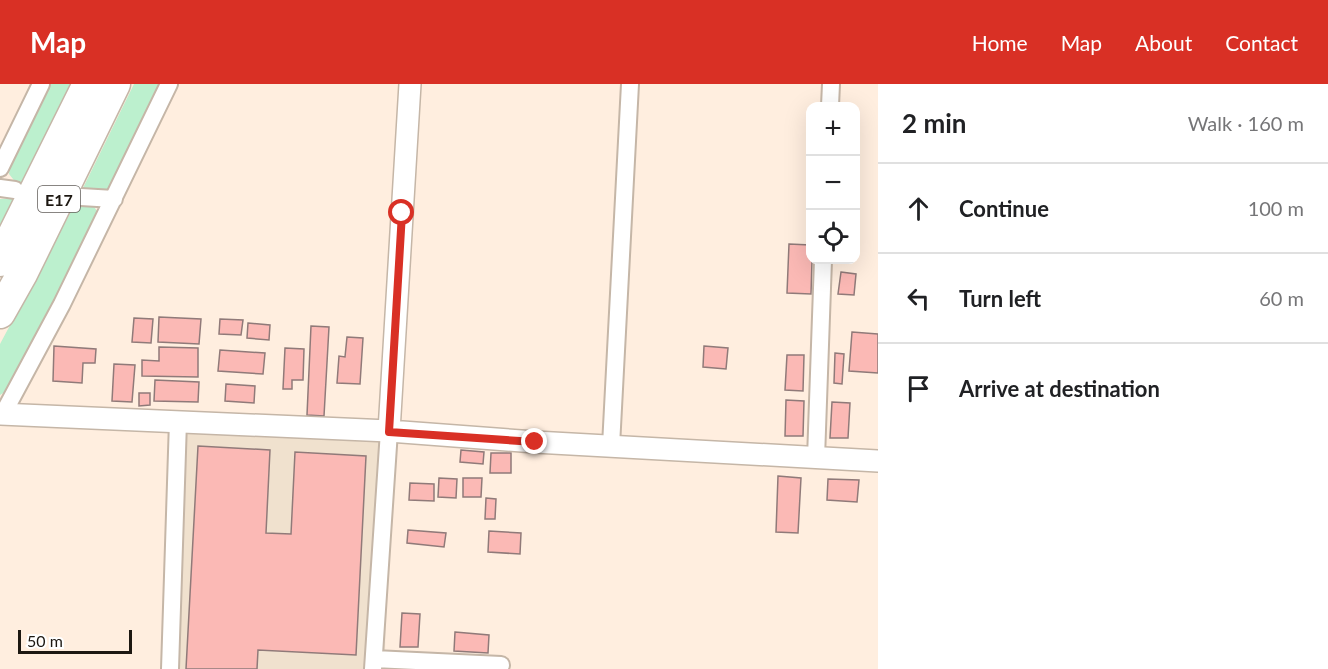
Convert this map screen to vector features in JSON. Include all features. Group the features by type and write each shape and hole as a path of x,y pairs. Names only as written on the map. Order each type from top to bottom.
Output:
{"highway":[{"name":"E17","path":"0,261 88,84"},
{"name":"E17","path":"0,313 22,274 115,84"}],"street":[{"path":"0,168 41,84"},
{"path":"169,84 62,304 1,414 389,432 878,460"},
{"path":"410,84 373,664 501,665"},
{"path":"611,446 630,84"},
{"path":"830,102 831,84"},
{"path":"81,197 114,199"},
{"path":"816,458 823,264"},
{"path":"170,669 178,421"}],"shaded area":[{"path":"178,421 389,431 385,654 501,669 170,669"}],"green space":[{"path":"45,84 70,84 22,184 17,184 9,174 10,165"},
{"path":"134,84 163,84 109,191 82,190"},
{"path":"15,198 0,225 0,199"},
{"path":"75,204 92,204 98,217 8,390 0,395 0,344"}],"building":[{"path":"789,244 806,245 806,264 812,264 811,294 787,293"},
{"path":"841,272 856,274 854,295 838,294"},
{"path":"159,317 201,319 199,344 158,342"},
{"path":"134,318 153,319 151,343 132,342"},
{"path":"220,319 243,320 241,335 219,334"},
{"path":"248,323 270,325 269,340 247,338"},
{"path":"311,326 329,327 324,416 307,415"},
{"path":"852,332 878,334 878,373 849,371"},
{"path":"347,337 363,338 360,384 337,383 339,356 345,357"},
{"path":"54,346 96,349 95,363 83,363 82,383 53,381"},
{"path":"704,346 728,348 726,369 703,367"},
{"path":"159,347 198,348 198,377 142,376 142,360 159,361"},
{"path":"285,348 304,349 303,380 292,380 292,389 283,389"},
{"path":"220,350 265,353 263,374 218,371"},
{"path":"835,353 844,354 842,384 834,383"},
{"path":"787,355 804,355 803,391 785,390"},
{"path":"114,364 135,365 132,402 112,401"},
{"path":"155,380 199,382 198,402 154,401"},
{"path":"226,384 255,386 254,403 225,401"},
{"path":"139,393 150,393 150,405 139,406"},
{"path":"786,400 804,401 803,436 785,436"},
{"path":"832,402 850,403 848,438 830,438"},
{"path":"198,446 270,450 266,533 291,534 295,452 366,456 356,655 258,650 257,669 186,669"},
{"path":"461,450 484,452 483,464 460,462"},
{"path":"491,453 511,453 511,473 490,473"},
{"path":"778,476 801,478 798,533 776,532"},
{"path":"439,478 457,479 456,498 438,497"},
{"path":"463,478 482,478 481,497 463,497"},
{"path":"828,479 859,480 857,502 827,500"},
{"path":"410,483 434,484 434,501 409,500"},
{"path":"486,498 496,499 495,519 485,519"},
{"path":"408,530 446,533 444,547 407,543"},
{"path":"489,531 521,533 520,554 488,552"},
{"path":"402,613 420,614 418,647 400,647"},
{"path":"455,632 489,635 488,653 454,651"}],"route":[{"path":"402,213 389,432 535,442"}]}
